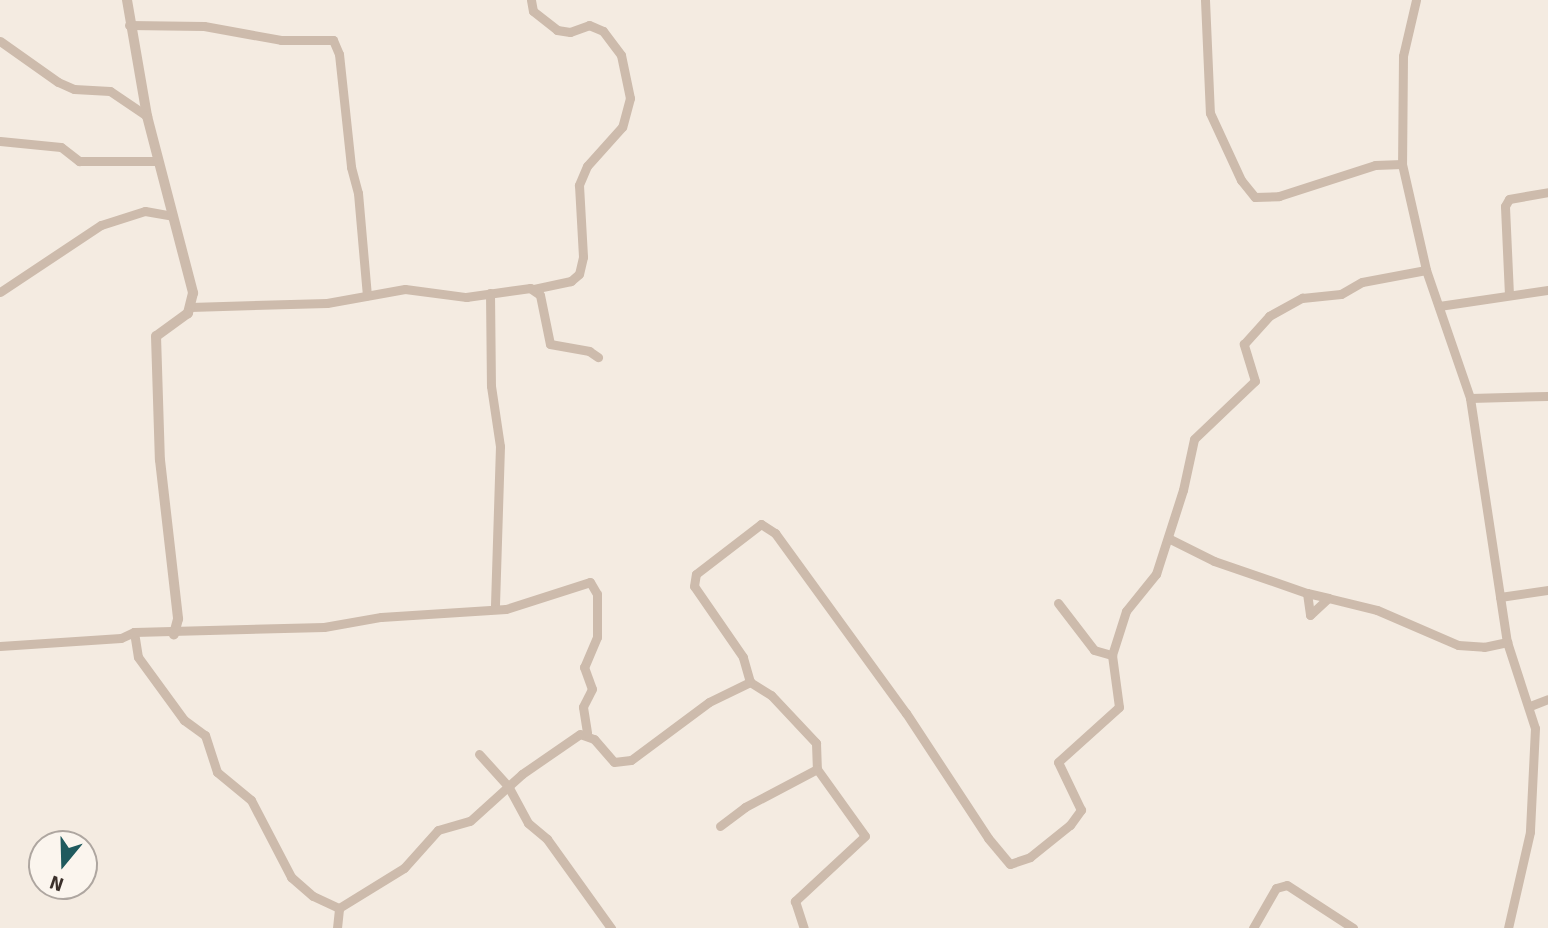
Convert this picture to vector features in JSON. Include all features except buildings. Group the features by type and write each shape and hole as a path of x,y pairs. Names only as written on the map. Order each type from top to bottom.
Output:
{"street":[{"path":"127,0 157,161 190,279 190,307"},
{"path":"174,634 178,619 160,460 156,336 190,307 327,303 405,289 466,297 534,289 571,281 579,274 583,257 579,185 587,166 622,127 630,98 621,55 603,31 589,25 570,32 557,30 534,11 531,0"},
{"path":"1205,0 1210,113 1241,180 1255,197 1279,196 1375,165 1402,164"},
{"path":"1416,0 1403,56 1402,164 1426,270 1470,398 1507,642 1535,728 1530,832 1508,928"},
{"path":"130,25 204,26 281,40 333,40 339,54 351,167 358,193 367,296"},
{"path":"0,41 58,82 74,89 110,91 147,116"},
{"path":"0,141 61,147 79,161 157,161"},
{"path":"1509,295 1505,206 1509,199 1548,192"},
{"path":"0,292 101,225 145,211 173,216"},
{"path":"804,928 795,901 865,836 817,769 816,743 771,695 750,682 743,657 694,586 696,574 761,524 775,533 920,732 968,812 1014,866 1047,846 1081,810 1058,762 1119,707 1112,655 1126,611 1156,573 1194,439 1255,381 1244,344 1269,316 1302,298 1341,294 1362,282 1426,270"},
{"path":"534,289 540,295 550,344 589,351 598,357"},
{"path":"1439,306 1548,290"},
{"path":"490,293 491,386 500,446 495,608"},
{"path":"1470,398 1548,396"},
{"path":"1168,538 1214,561 1307,593 1377,610 1458,645 1484,647 1507,642"},
{"path":"0,646 121,638 134,632 174,634 223,628 324,627 360,619 529,605 587,582 595,587 597,638 584,667 592,689 583,707 587,733 614,762 631,760 709,702 750,682"},
{"path":"1500,597 1548,590"},
{"path":"1307,593 1310,615 1328,598"},
{"path":"1058,603 1094,650 1112,655"},
{"path":"134,632 138,657 184,720 205,735 217,772 251,800 291,877 313,896 339,908"},
{"path":"1530,706 1548,699"},
{"path":"339,908 404,869 438,830 470,821 508,786 587,733"},
{"path":"479,754 508,786 528,823 547,839 611,928"},
{"path":"720,826 745,807 817,769"},
{"path":"1253,928 1276,888 1287,885 1353,928"},
{"path":"337,928 339,908"}]}
